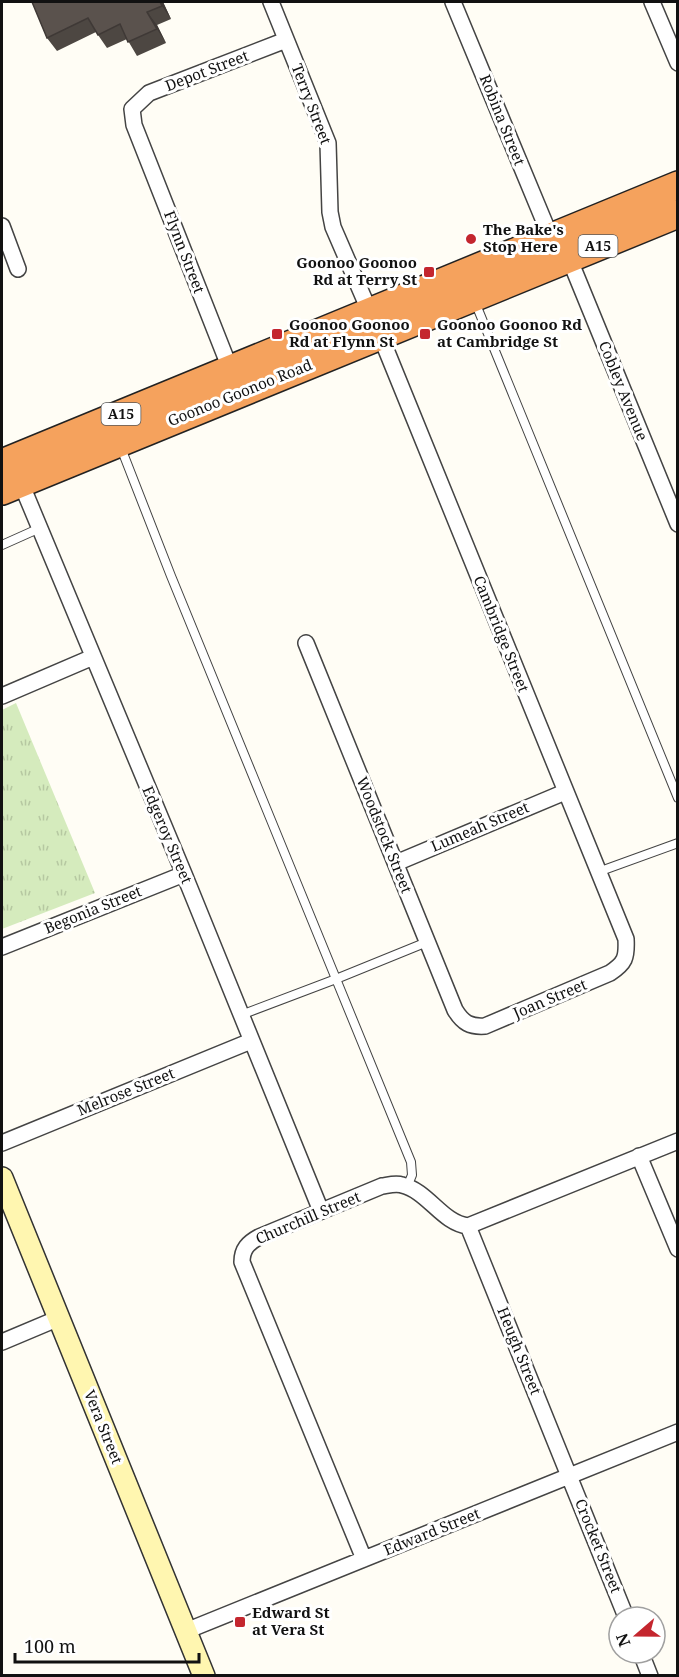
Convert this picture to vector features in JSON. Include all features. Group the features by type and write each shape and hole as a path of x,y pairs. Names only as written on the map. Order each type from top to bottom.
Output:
{"highway":[{"name":"Goonoo Goonoo Road","path":"9,474 119,443 240,394 374,324 551,238 678,186"},
{"name":"Goonoo Goonoo Road","path":"9,474 230,369 374,324 473,298 678,214"}],"street":[{"name":"Terry Street","path":"271,2 327,139 333,227 374,324"},
{"name":"Robina Street","path":"453,2 551,238"},
{"path":"652,2 678,63"},
{"name":"Depot Street","path":"132,110 149,93 286,40"},
{"name":"Flynn Street","path":"132,110 134,125 240,394"},
{"path":"2,226 18,268"},
{"name":"Cobley Avenue","path":"569,258 678,524"},
{"name":"Cambridge Street","path":"374,324 626,939 626,957"},
{"name":"Edgeroy Street","path":"9,474 40,528 321,1211"},
{"name":"Woodstock Street","path":"306,644 455,1011 467,1024"},
{"path":"2,696 93,657"},
{"name":"Lumeah Street","path":"396,863 565,792"},
{"name":"Begonia Street","path":"2,947 184,874"},
{"name":"Joan Street","path":"467,1024 485,1026 610,973 619,968 626,957"},
{"name":"Melrose Street","path":"2,1143 251,1041"},
{"path":"407,1187 422,1195 452,1220 468,1226 678,1141"},
{"path":"639,1156 678,1249"},
{"name":"Vera Street","path":"2,1184 59,1318 204,1676"},
{"name":"Churchill Street","path":"364,1559 242,1262 243,1252 252,1241 382,1186 395,1184 407,1187"},
{"name":"Heugh Street","path":"468,1226 569,1476"},
{"path":"2,1342 59,1318"},
{"name":"Edward Street","path":"186,1631 678,1432"},
{"name":"Crocket Street","path":"569,1476 621,1605"}],"lane":[{"path":"473,298 678,798"},
{"path":"119,443 411,1162 412,1175 407,1187"},
{"path":"2,545 40,528"},
{"path":"598,872 678,843"},
{"path":"241,1016 428,942"}],"green space":[{"path":"16,703 95,893 2,929 2,710"}],"building":[{"path":"32,2 160,2 162,6 147,12 157,29 128,42 120,24 98,35 88,18 47,38"}],"place":[{"name":"The Bake's Stop Here","path":"471,239"},
{"name":"Goonoo Goonoo Rd at Terry St","path":"429,272"},
{"name":"Goonoo Goonoo Rd at Flynn St","path":"277,334"},
{"name":"Goonoo Goonoo Rd at Cambridge St","path":"425,334"},
{"name":"Edward St at Vera St","path":"240,1622"}]}
